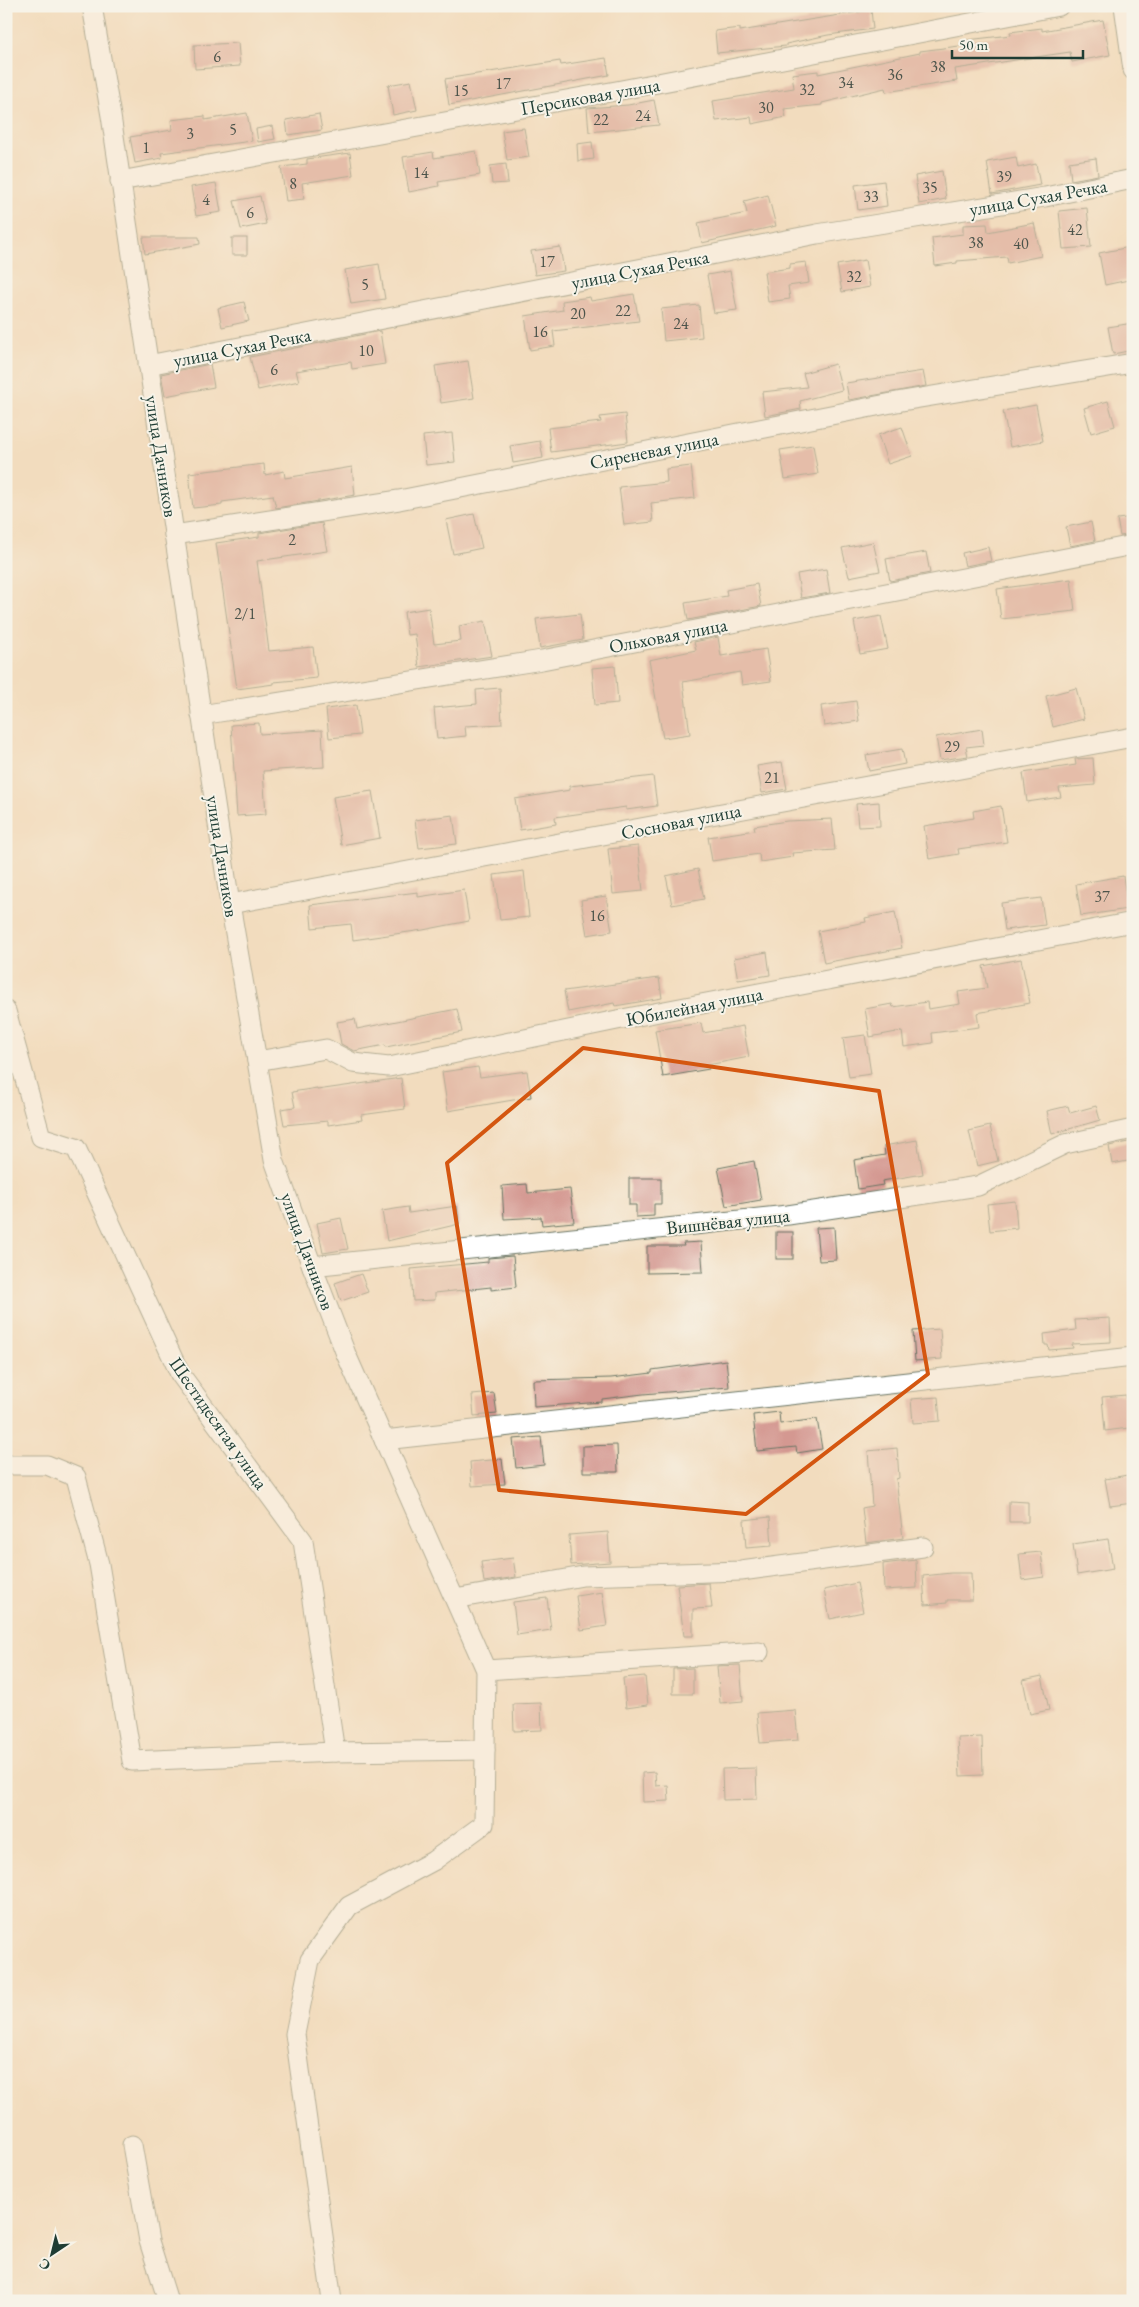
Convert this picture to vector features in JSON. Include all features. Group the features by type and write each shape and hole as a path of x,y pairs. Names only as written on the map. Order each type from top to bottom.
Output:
{"street":[{"name":"улица Дачников","path":"92,6 230,904 274,1160 346,1354 486,1670"},
{"name":"Персиковая улица","path":"120,181 616,91 1059,6"},
{"path":"1124,6 1133,70"},
{"name":"улица Сухая Речка","path":"148,365 817,234 1044,197 1133,179"},
{"name":"Сиреневая улица","path":"174,535 399,500 902,401 1133,363"},
{"name":"Ольховая улица","path":"201,715 542,660 1133,544"},
{"name":"Сосновая улица","path":"230,904 1133,737"},
{"name":"Юбилейная улица","path":"257,1061 326,1049 353,1062 389,1067 617,1020 1133,922"},
{"name":"Шестидесятая улица","path":"6,1011 41,1137 76,1148 180,1374 303,1541 335,1752"},
{"name":"Вишнёвая улица","path":"312,1266 788,1215 978,1186 1065,1144 1133,1129"},
{"path":"384,1440 1133,1357"},
{"path":"6,1465 47,1465 76,1477 99,1564 132,1760 335,1752 485,1750"},
{"path":"455,1599 583,1576 741,1571 923,1547"},
{"path":"332,2301 295,2034 310,1960 349,1906 433,1861 484,1824 486,1670 758,1652"},
{"path":"132,2145 148,2241 168,2301"}],"highlighted area":[{"path":"583,1048 879,1091 928,1374 746,1514 499,1490 447,1163"}],"building":[{"path":"871,10 873,29 828,35 786,44 786,46 717,53 715,31 740,28 740,31"},
{"path":"1103,20 1110,55 1072,62 1070,52 955,69 957,81 886,92 885,88 822,103 822,105 784,109 786,117 752,124 751,117 716,121 713,101 794,88 792,74 818,71 818,74 920,53 920,51 967,45 967,40 1011,35 1010,32 1042,28 1042,31"},
{"path":"238,43 240,66 195,69 194,45"},
{"path":"606,58 609,75 449,105 445,79 560,61 561,65"},
{"path":"411,81 417,110 393,115 388,85"},
{"path":"654,100 659,125 589,132 587,108 628,105"},
{"path":"247,113 252,141 161,153 162,158 135,163 130,137 172,130 171,120 205,116 205,120"},
{"path":"319,114 322,130 288,135 286,120"},
{"path":"272,126 275,139 258,142 256,129"},
{"path":"524,128 529,157 507,160 502,131"},
{"path":"592,142 594,159 578,161 577,144"},
{"path":"476,151 480,175 438,182 439,186 409,192 403,157 433,152 434,158"},
{"path":"350,153 353,175 302,183 304,199 286,201 281,167 307,164 307,159"},
{"path":"1016,157 1018,168 1036,164 1040,185 992,194 987,162"},
{"path":"1096,158 1098,175 1071,180 1069,162"},
{"path":"506,164 508,183 492,184 490,166"},
{"path":"942,171 946,199 919,204 915,176"},
{"path":"884,181 887,206 858,210 855,185"},
{"path":"216,183 221,212 196,216 191,187"},
{"path":"768,195 776,226 702,243 698,223 747,213 744,201"},
{"path":"260,196 266,224 241,229 234,201"},
{"path":"1087,208 1091,247 1063,249 1059,211"},
{"path":"1034,223 1041,256 1008,263 1007,257 957,261 957,263 935,266 932,238 963,234 963,225 987,224 988,232"},
{"path":"143,237 199,237 200,244 145,254"},
{"path":"232,238 247,238 247,255 232,255"},
{"path":"560,247 564,271 535,275 531,251"},
{"path":"1130,247 1133,259 1133,279 1105,285 1099,253"},
{"path":"865,260 870,287 842,292 837,265"},
{"path":"806,262 809,283 788,286 790,299 768,302 764,272 790,268 790,264"},
{"path":"379,264 385,299 351,304 345,270"},
{"path":"730,271 737,310 714,313 707,275"},
{"path":"634,294 639,321 553,331 555,346 530,350 525,316 563,310 562,301 590,297 591,301"},
{"path":"244,302 249,321 222,327 218,308"},
{"path":"699,305 702,337 664,341 661,309"},
{"path":"1133,323 1133,350 1113,354 1108,327"},
{"path":"380,331 385,364 352,369 351,362 296,371 299,381 258,390 250,357"},
{"path":"468,361 474,398 441,403 435,366"},
{"path":"210,364 214,387 165,396 161,374"},
{"path":"835,364 842,390 800,401 801,409 765,416 762,392 807,387 803,373"},
{"path":"923,371 926,386 849,400 846,383"},
{"path":"1108,401 1115,426 1091,433 1084,408"},
{"path":"1036,405 1043,441 1010,447 1003,411"},
{"path":"625,414 628,442 551,452 548,428 601,422 600,417"},
{"path":"902,427 912,456 888,464 878,435"},
{"path":"452,433 455,462 426,465 423,436"},
{"path":"540,441 543,458 513,463 510,446"},
{"path":"813,445 818,474 785,479 780,450"},
{"path":"264,464 265,475 284,471 285,478 352,467 355,495 276,508 273,495 222,502 222,505 193,508 189,473"},
{"path":"691,466 695,498 651,503 653,522 624,525 619,487 667,482 666,469"},
{"path":"474,514 482,548 453,554 446,520"},
{"path":"1133,517 1133,534 1120,536 1117,519"},
{"path":"1091,522 1095,541 1070,546 1066,527"},
{"path":"322,523 327,551 257,561 269,651 313,647 317,678 274,682 274,684 237,689 216,543 259,537 259,533"},
{"path":"873,542 880,571 849,577 842,548"},
{"path":"988,547 991,561 965,566 962,553"},
{"path":"926,552 930,573 890,581 886,559"},
{"path":"826,569 830,593 801,598 797,574"},
{"path":"1071,579 1075,611 1001,619 997,589"},
{"path":"757,584 761,606 688,620 685,603 727,596 726,590"},
{"path":"429,608 434,644 461,641 459,626 485,621 492,656 419,667 415,634 407,635 404,612"},
{"path":"580,614 583,640 540,648 536,619"},
{"path":"881,616 888,649 860,654 854,621"},
{"path":"718,637 721,656 766,649 771,681 742,685 740,672 683,682 690,734 663,738 649,660 696,650 694,642"},
{"path":"615,666 618,703 595,705 592,668"},
{"path":"500,688 502,724 465,726 466,736 437,739 434,708 477,704 476,690"},
{"path":"1076,688 1084,719 1053,727 1046,696"},
{"path":"856,701 859,721 824,726 821,706"},
{"path":"356,705 360,735 329,738 326,709"},
{"path":"259,723 260,734 322,730 324,767 263,771 266,814 237,816 231,725"},
{"path":"982,729 984,745 966,747 968,756 940,760 936,737"},
{"path":"902,749 905,764 869,771 866,755"},
{"path":"1093,758 1095,785 1059,788 1061,797 1027,802 1023,773 1076,765 1075,759"},
{"path":"782,762 787,789 762,793 757,766"},
{"path":"653,776 657,806 626,810 626,807 555,817 556,824 520,830 515,799 570,790 570,786"},
{"path":"372,791 380,838 341,845 333,797"},
{"path":"879,802 880,826 858,827 856,804"},
{"path":"1001,806 1007,842 958,849 959,854 929,859 924,826 974,818 973,811"},
{"path":"453,815 457,844 419,848 415,820"},
{"path":"832,819 835,850 792,853 793,857 760,862 759,854 712,861 708,837 755,830 754,826 787,821"},
{"path":"638,846 643,891 613,894 608,849"},
{"path":"698,869 704,899 672,905 666,876"},
{"path":"524,871 529,917 500,920 494,875"},
{"path":"1123,876 1128,909 1081,916 1076,884"},
{"path":"464,890 469,921 353,940 351,924 312,928 310,905 418,892 418,897"},
{"path":"606,896 612,931 587,935 581,900"},
{"path":"1041,898 1045,925 1005,930 1001,903"},
{"path":"895,912 902,948 824,963 818,931 866,922 865,918"},
{"path":"767,952 770,975 738,980 734,958"},
{"path":"1021,959 1030,1003 977,1013 979,1027 932,1033 933,1043 904,1047 902,1031 870,1037 865,1009 892,1004 893,1007 927,1002 928,1009 960,1004 958,992 987,988 983,966"},
{"path":"659,978 662,998 615,1006 614,1003 568,1012 564,991"},
{"path":"457,1009 462,1032 386,1047 385,1045 354,1051 341,1044 337,1022 355,1019 357,1029"},
{"path":"701,1023 703,1033 743,1026 749,1057 708,1065 709,1069 663,1077 655,1030"},
{"path":"865,1035 871,1074 849,1077 843,1038"},
{"path":"478,1067 480,1077 527,1071 531,1097 448,1111 442,1072"},
{"path":"401,1078 405,1109 361,1115 362,1120 328,1125 328,1121 284,1125 281,1109 295,1107 292,1092"},
{"path":"1068,1106 1070,1113 1096,1106 1100,1120 1052,1134 1047,1111"},
{"path":"990,1126 998,1161 977,1166 969,1131"},
{"path":"917,1140 923,1174 882,1181 883,1185 858,1189 854,1160 885,1155 884,1146"},
{"path":"1133,1141 1133,1160 1112,1164 1109,1146"},
{"path":"754,1161 761,1200 726,1206 718,1168"},
{"path":"629,1178 661,1178 661,1204 654,1204 654,1216 636,1217 636,1205 629,1205"},
{"path":"527,1184 528,1193 570,1189 574,1222 542,1225 541,1217 504,1219 502,1186"},
{"path":"1015,1201 1017,1228 990,1231 987,1204"},
{"path":"457,1206 459,1224 387,1241 382,1211 408,1207 409,1213"},
{"path":"341,1218 348,1249 323,1253 317,1223"},
{"path":"834,1227 836,1260 819,1261 816,1228"},
{"path":"776,1232 793,1232 793,1259 776,1259"},
{"path":"701,1242 703,1272 647,1273 647,1246 684,1246 683,1243"},
{"path":"513,1256 516,1287 491,1290 491,1287 435,1293 435,1300 413,1301 411,1269 488,1262 488,1258"},
{"path":"361,1274 368,1292 341,1301 335,1283"},
{"path":"1110,1318 1111,1342 1072,1344 1073,1348 1049,1350 1048,1345 1045,1345 1044,1334 1076,1330 1075,1320"},
{"path":"940,1329 942,1359 915,1361 913,1331"},
{"path":"726,1360 729,1387 643,1394 602,1399 602,1402 534,1407 533,1380 611,1378 652,1373 652,1370"},
{"path":"494,1393 497,1414 474,1416 472,1395"},
{"path":"1126,1395 1129,1428 1105,1431 1102,1397"},
{"path":"938,1397 940,1421 913,1423 911,1399"},
{"path":"779,1412 780,1424 817,1419 822,1449 797,1453 796,1447 757,1451 753,1415"},
{"path":"541,1437 544,1465 516,1468 513,1439"},
{"path":"617,1445 618,1472 583,1472 583,1446"},
{"path":"897,1448 899,1478 896,1479 903,1538 866,1543 862,1508 872,1506 868,1451"},
{"path":"502,1459 505,1484 472,1486 470,1462"},
{"path":"1133,1474 1133,1503 1110,1506 1105,1479"},
{"path":"1009,1501 1028,1502 1028,1522 1009,1522"},
{"path":"770,1517 772,1546 746,1548 744,1520"},
{"path":"608,1532 610,1562 571,1565 569,1535"},
{"path":"1108,1539 1113,1569 1077,1575 1073,1544"},
{"path":"1041,1552 1044,1577 1022,1580 1019,1554"},
{"path":"513,1558 516,1577 484,1582 481,1562"},
{"path":"916,1560 917,1588 884,1590 883,1564"},
{"path":"971,1573 972,1600 947,1600 947,1603 925,1605 923,1576"},
{"path":"709,1583 712,1608 693,1609 693,1636 684,1636 677,1585"},
{"path":"857,1583 863,1612 830,1619 824,1590"},
{"path":"602,1592 607,1626 581,1630 576,1596"},
{"path":"547,1598 551,1630 517,1635 513,1602"},
{"path":"740,1665 743,1701 720,1703 717,1666"},
{"path":"693,1668 693,1694 673,1694 673,1669"},
{"path":"645,1676 648,1705 626,1708 623,1678"},
{"path":"1042,1676 1049,1710 1030,1714 1023,1680"},
{"path":"541,1703 542,1730 514,1731 513,1704"},
{"path":"795,1710 798,1740 760,1743 757,1713"},
{"path":"982,1737 983,1775 960,1776 958,1738"},
{"path":"756,1768 757,1799 723,1800 722,1769"},
{"path":"655,1772 656,1786 668,1785 669,1801 643,1802 642,1773"}]}
